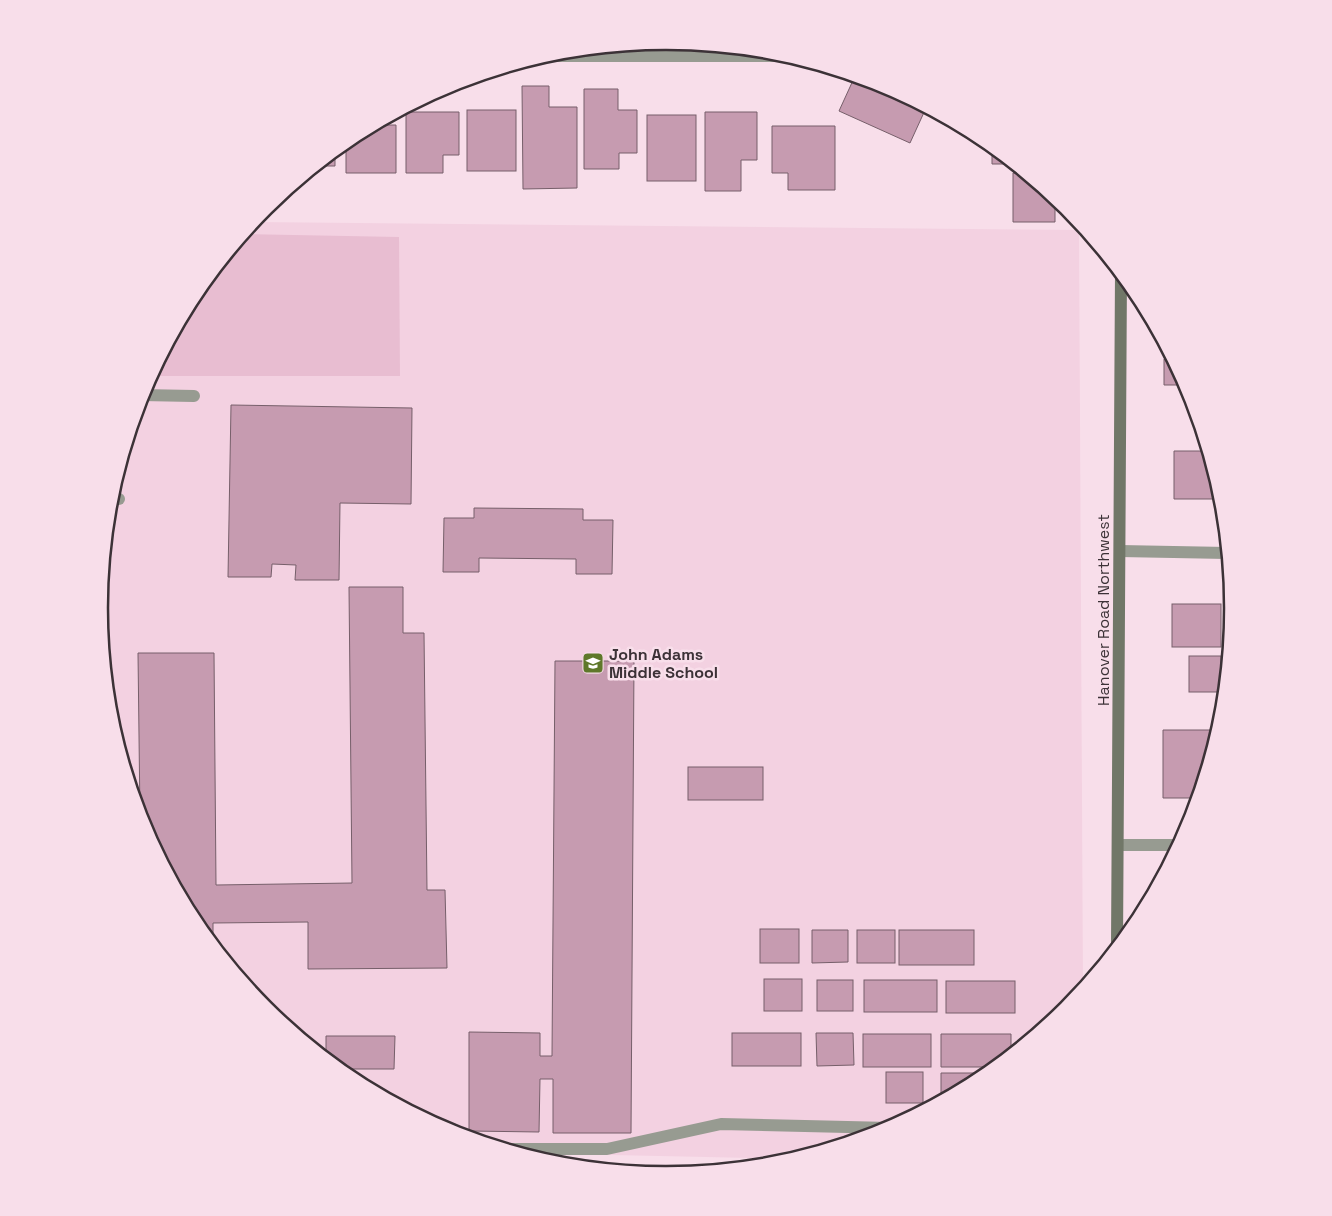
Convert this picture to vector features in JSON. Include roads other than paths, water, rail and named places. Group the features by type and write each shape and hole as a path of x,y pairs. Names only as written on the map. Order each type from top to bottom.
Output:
{"street":[{"path":"586,56 750,57"},
{"name":"Hanover Road Northwest","path":"1117,936 1121,285"},
{"path":"150,395 194,396"},
{"path":"1120,551 1221,552"},
{"path":"1119,845 1171,845"},
{"path":"531,1149 608,1149 721,1124 870,1128"}],"place":[{"name":"John Adams Middle School","path":"593,663"}]}
